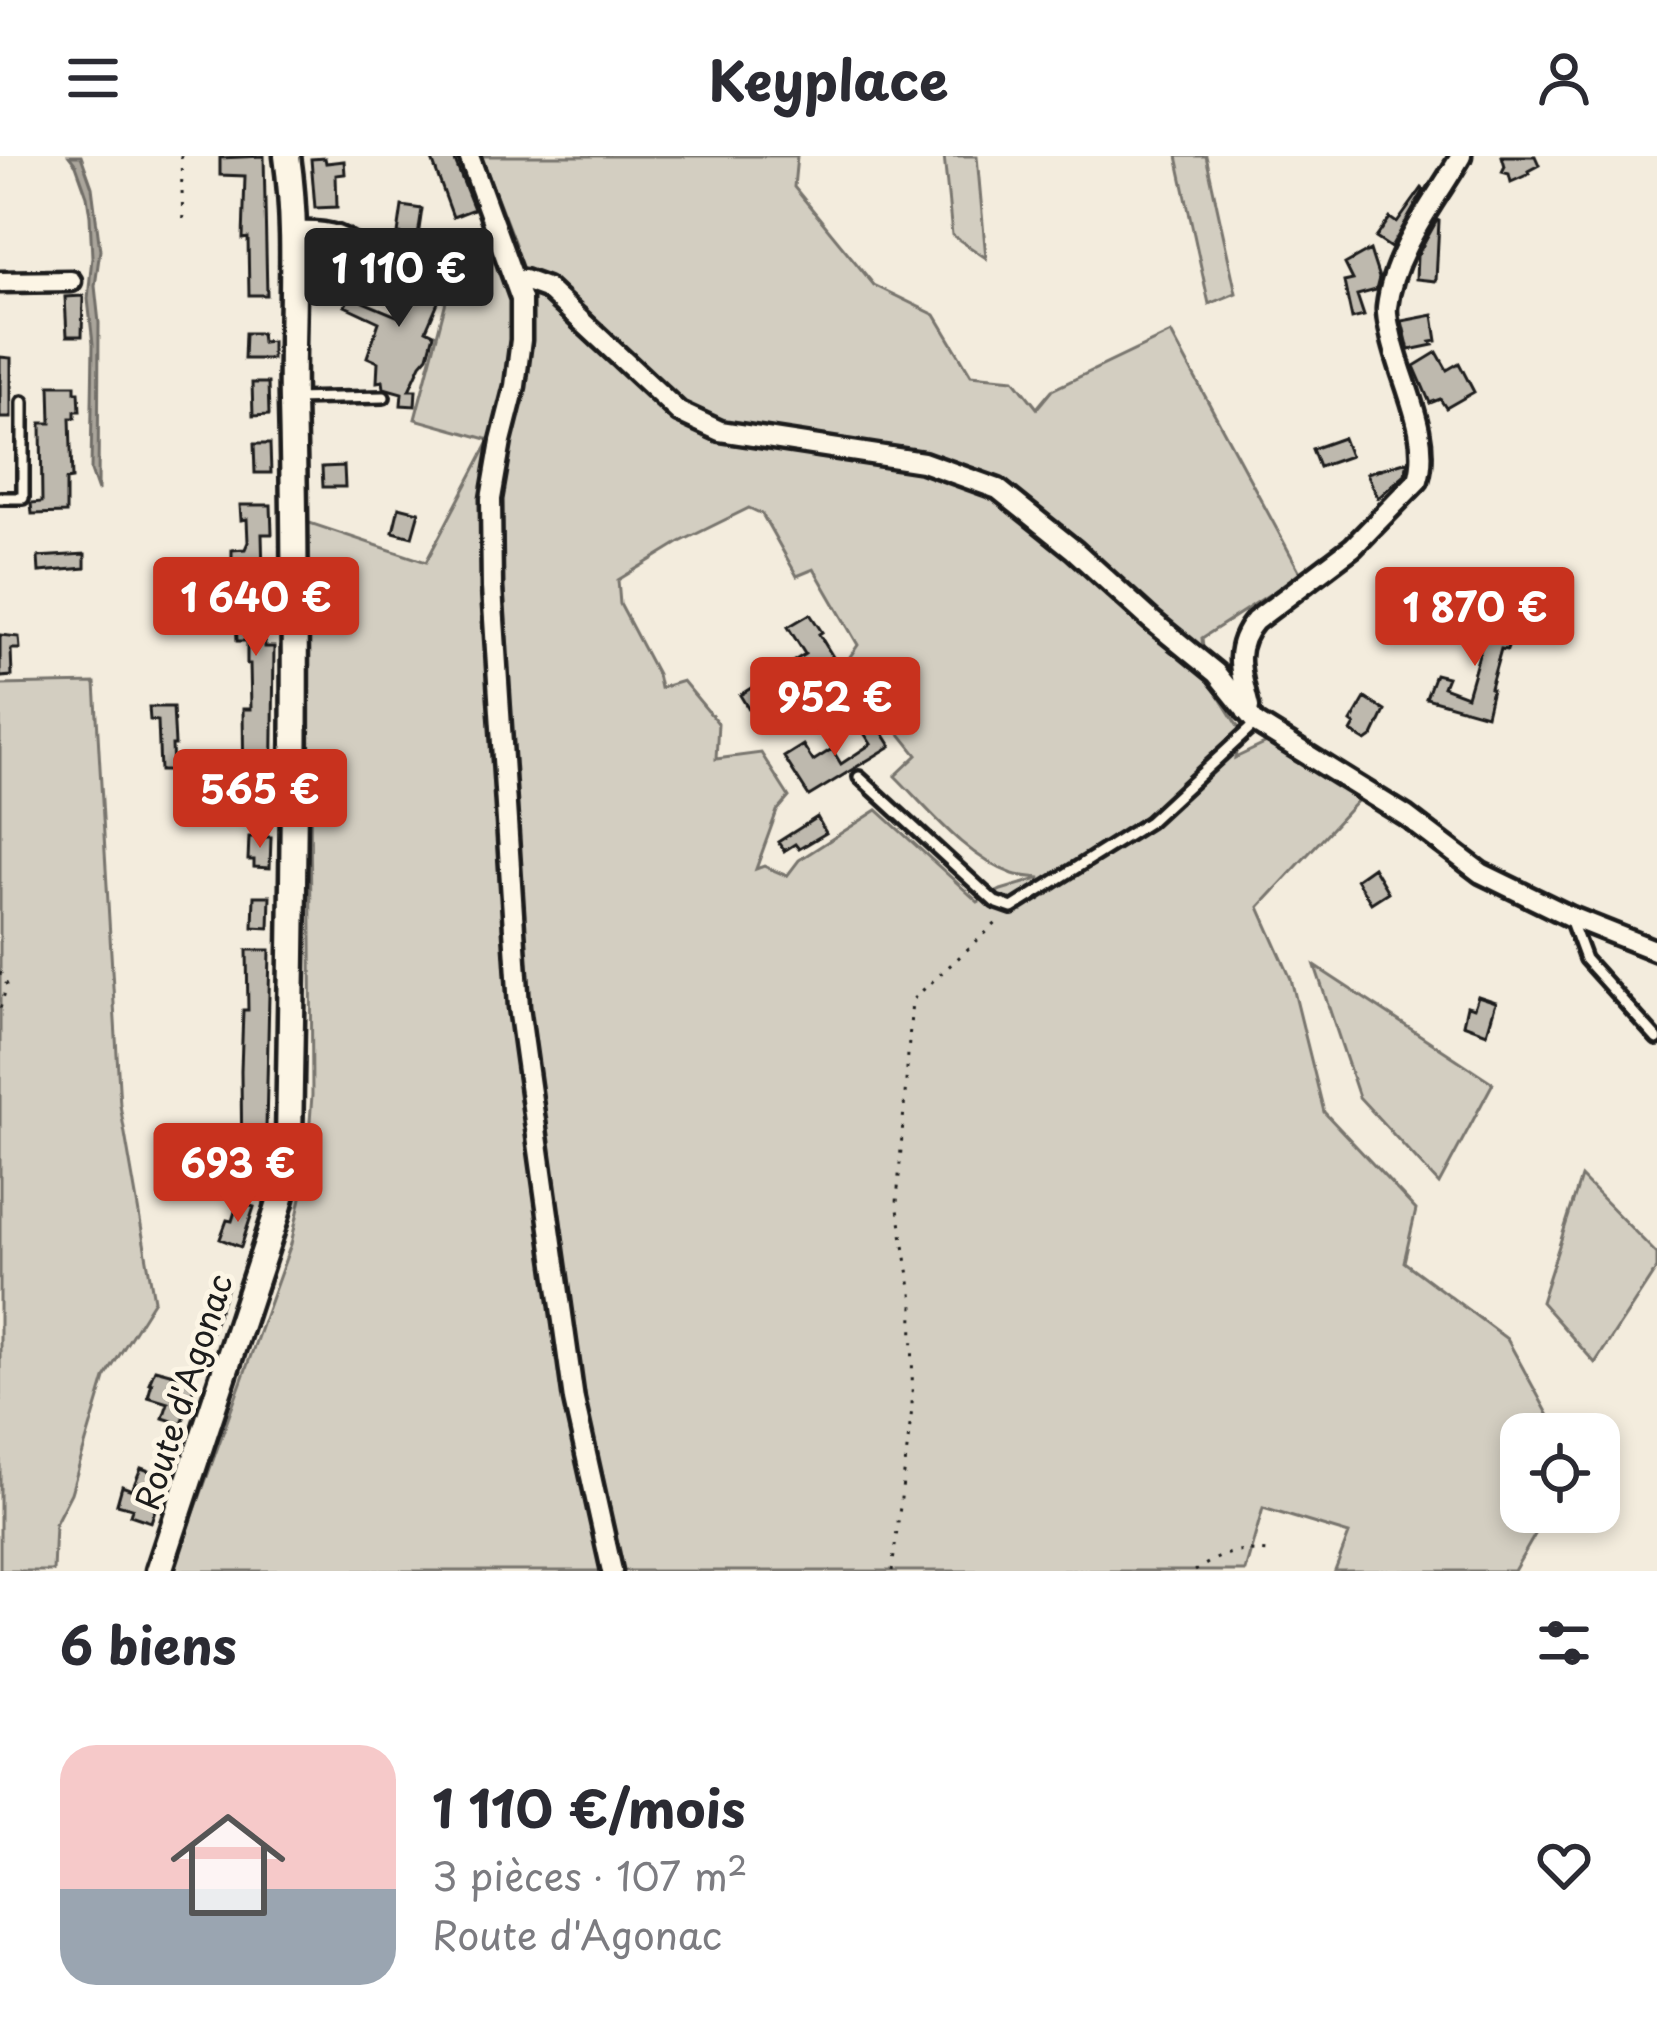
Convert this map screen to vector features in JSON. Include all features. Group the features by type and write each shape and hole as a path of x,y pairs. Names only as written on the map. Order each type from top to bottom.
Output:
{"main road":[{"name":"Route d'Agonac","path":"160,1571 275,1219 289,1143 296,520 294,232 287,156"}],"street":[{"path":"469,156 521,299 515,386 491,499 492,588 519,1007 574,1400 612,1571"},
{"path":"1251,717 1240,666 1246,632 1353,547 1418,480 1422,468 1419,431 1386,311 1394,275 1407,247 1461,156"},
{"path":"294,232 342,236 376,261"},
{"path":"0,282 71,281"},
{"path":"517,282 546,288 654,392 696,422 720,430 923,462 998,489 1216,673 1251,717 1406,816 1481,873 1569,916 1657,951"}],"lane":[{"path":"292,399 384,397"},
{"path":"0,498 23,498 23,401"},
{"path":"859,777 995,902 1012,908 1149,822 1251,717"},
{"path":"1569,916 1585,958 1657,1039"}],"path":[{"path":"181,156 183,224"},
{"path":"892,1571 912,1409 913,1300 897,1203 912,1000 1012,908"},
{"path":"0,972 7,986 0,1009"},
{"path":"1196,1571 1220,1555 1239,1550 1267,1552"}],"shaded area":[{"path":"69,156 81,156 92,187 100,250 95,286 98,491 91,471 90,216 87,196"},
{"path":"481,156 797,156 794,187 874,285 935,315 971,375 1014,379 1037,408 1052,390 1171,333 1301,574 1202,638 1206,676 1240,730 1235,758 1269,742 1359,799 1259,907 1291,979 1324,1112 1416,1210 1404,1262 1507,1339 1548,1413 1500,1413 1500,1533 1536,1533 1514,1571 1335,1571 1349,1534 1263,1508 1245,1571 173,1571 291,1244 306,1175 312,1095 304,521 426,562 490,440 415,419 455,267 515,244","holes":["749,508 762,514 797,576 814,569 858,645 847,661 855,678 917,755 895,776 949,832 980,856 1013,874 1041,878 978,902 877,810 799,860 787,876 764,866 756,869 777,811 789,797 761,753 716,759 718,723 683,681 660,688 620,604 618,580"]},
{"path":"944,156 977,156 986,258 952,235"},
{"path":"1177,156 1206,156 1236,293 1209,304"},
{"path":"95,683 120,1105 154,1300 105,1378 71,1493 55,1524 53,1571 0,1571 0,685"},
{"path":"1315,966 1493,1083 1439,1184 1359,1097"},
{"path":"1581,1177 1657,1254 1657,1268 1595,1363 1541,1302"}],"building":[{"path":"264,156 267,295 249,295 248,238 243,239 245,176 220,175 220,158"},
{"path":"453,156 474,209 453,217 432,160"},
{"path":"1502,156 1535,156 1539,165 1511,182 1509,174 1502,172"},
{"path":"325,158 326,163 344,161 345,174 336,175 337,207 315,208 311,159"},
{"path":"1422,188 1391,248 1376,238 1390,218 1397,223"},
{"path":"402,206 422,209 418,236 398,234"},
{"path":"1437,220 1436,281 1416,279 1417,256"},
{"path":"1370,250 1379,278 1376,290 1357,295 1364,316 1352,319 1344,282 1353,280 1345,264"},
{"path":"397,254 419,264 412,283 442,293 426,330 434,334 428,356 409,390 416,390 415,406 401,405 402,393 377,382 378,362 367,357 379,322 345,306 360,275 373,281 363,302 399,317 410,284 388,276"},
{"path":"335,257 335,281 315,281 315,258"},
{"path":"83,296 82,336 67,336 65,297"},
{"path":"1433,315 1437,341 1409,350 1402,321"},
{"path":"245,333 261,333 262,342 272,341 272,359 244,359"},
{"path":"1437,352 1447,370 1459,363 1474,392 1446,408 1440,399 1430,403 1414,366"},
{"path":"0,357 11,358 11,418 0,418"},
{"path":"252,383 268,383 269,415 253,416"},
{"path":"50,385 75,385 79,392 80,411 70,418 72,479 66,480 66,513 32,514 31,503 42,502 41,423 51,423"},
{"path":"1343,438 1350,456 1319,467 1312,449"},
{"path":"254,444 270,444 271,473 255,473"},
{"path":"1408,461 1405,474 1378,498 1367,473"},
{"path":"344,466 345,487 323,487 322,467"},
{"path":"240,505 271,505 272,534 262,534 265,647 274,647 272,814 251,814 251,792 244,792 243,709 251,709 250,664 247,641 237,641 232,566 232,550 245,549 248,542 247,519 241,520"},
{"path":"399,507 419,512 412,537 393,532"},
{"path":"85,554 85,568 39,572 38,557"},
{"path":"810,614 833,657 782,689 792,705 757,723 740,695 805,654 788,627"},
{"path":"1463,619 1512,631 1507,650 1501,649 1486,715 1426,698 1435,674 1447,677 1443,687 1467,696 1483,641 1459,634"},
{"path":"0,635 19,637 20,649 11,649 12,676 0,677"},
{"path":"1365,698 1385,711 1366,741 1351,732 1355,725 1351,722"},
{"path":"149,707 173,707 173,771 160,771 158,721 150,720"},
{"path":"870,713 891,746 809,796 784,757 803,745 813,761 832,749 841,764 871,744 857,722"},
{"path":"817,817 826,833 799,849 795,844 784,851 778,842"},
{"path":"249,837 271,837 270,868 254,867 254,860 248,860"},
{"path":"1373,867 1388,892 1371,903 1356,879"},
{"path":"254,896 270,896 269,928 253,927"},
{"path":"247,950 270,950 265,1173 242,1172"},
{"path":"1478,996 1496,1002 1487,1033 1463,1024 1467,1006 1474,1008"},
{"path":"238,1202 254,1207 241,1247 220,1239"},
{"path":"213,1276 229,1281 212,1331 194,1325"},
{"path":"155,1369 196,1380 182,1424 163,1418 168,1403 148,1397"},
{"path":"141,1468 166,1477 151,1522 130,1515 132,1508 117,1504 122,1486 132,1490"}]}
